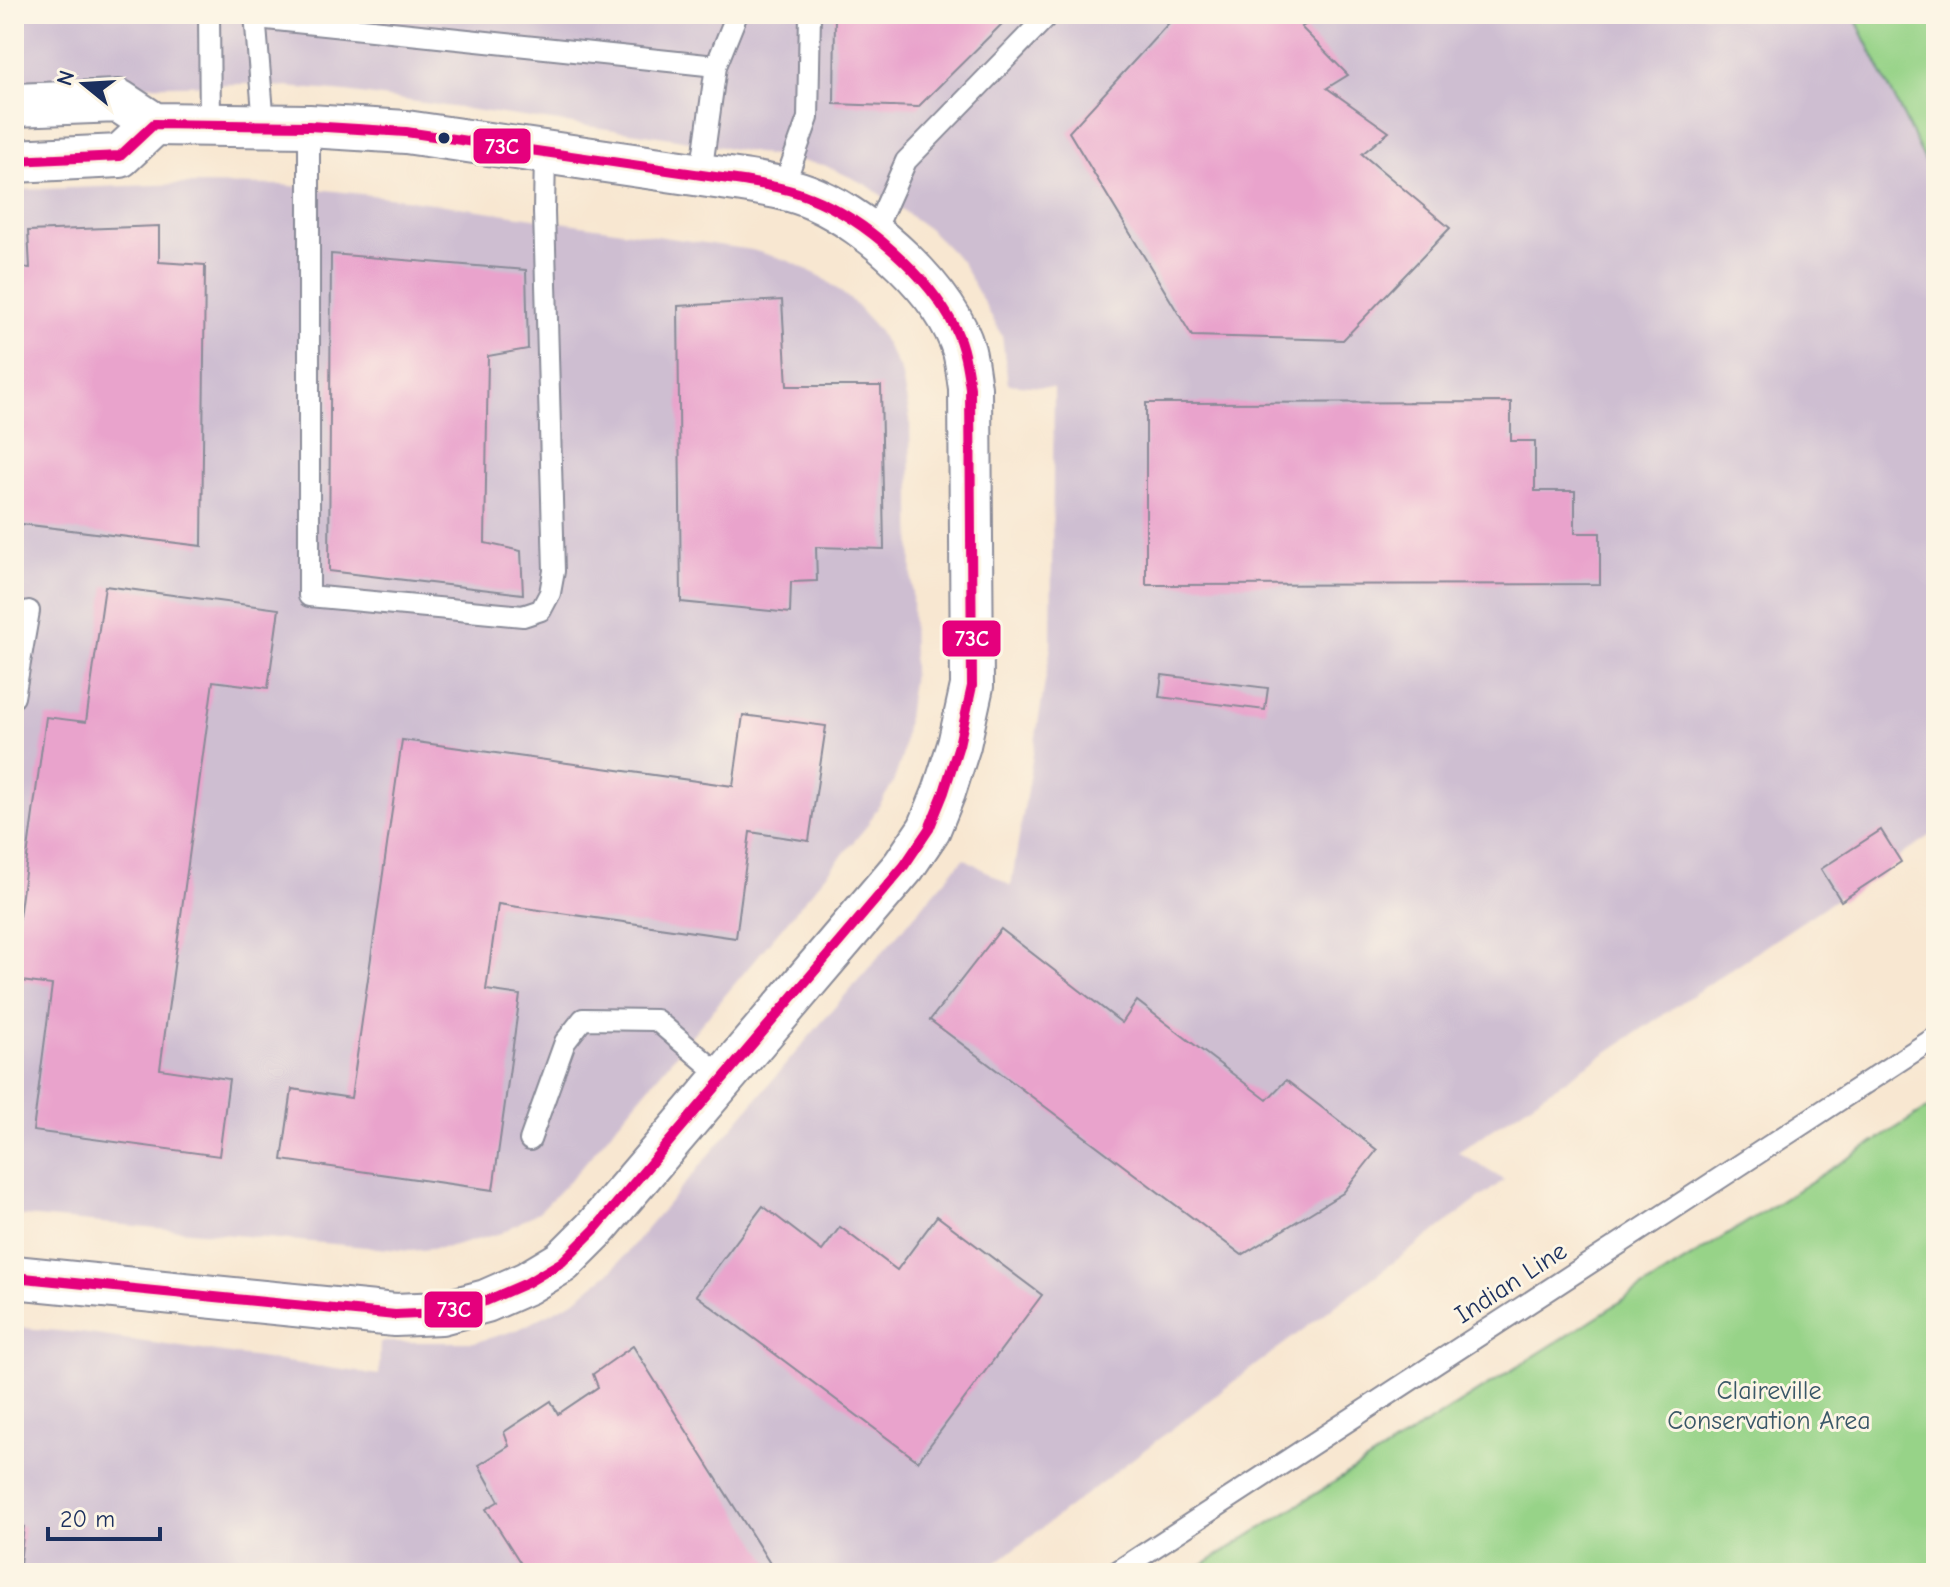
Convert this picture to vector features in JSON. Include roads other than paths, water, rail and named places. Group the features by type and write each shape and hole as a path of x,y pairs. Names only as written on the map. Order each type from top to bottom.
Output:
{"street":[{"path":"14,105 119,101 154,124 309,126 406,132 783,188 815,199 842,214 901,258 924,283 947,314 963,349 970,388 972,686 959,745 944,792 929,829 904,866 594,1230 562,1262 527,1283 486,1301 441,1313 395,1315 14,1277"},
{"path":"14,161 120,156 154,124"}],"lane":[{"path":"209,14 210,124"},
{"path":"701,174 716,66 737,14"},
{"path":"783,188 808,118 810,14"},
{"path":"873,235 906,161 1049,14"},
{"path":"264,125 256,16 716,66"},
{"path":"309,126 309,596 523,616 541,610 550,593 554,571 545,151"},
{"path":"14,697 29,611"},
{"path":"530,1140 565,1042 583,1019 656,1020 724,1078"},
{"name":"Indian Line","path":"1115,1573 1936,1037"}],"park label":[{"name":"Claireville Conservation Area","path":"1769,1406"}]}
